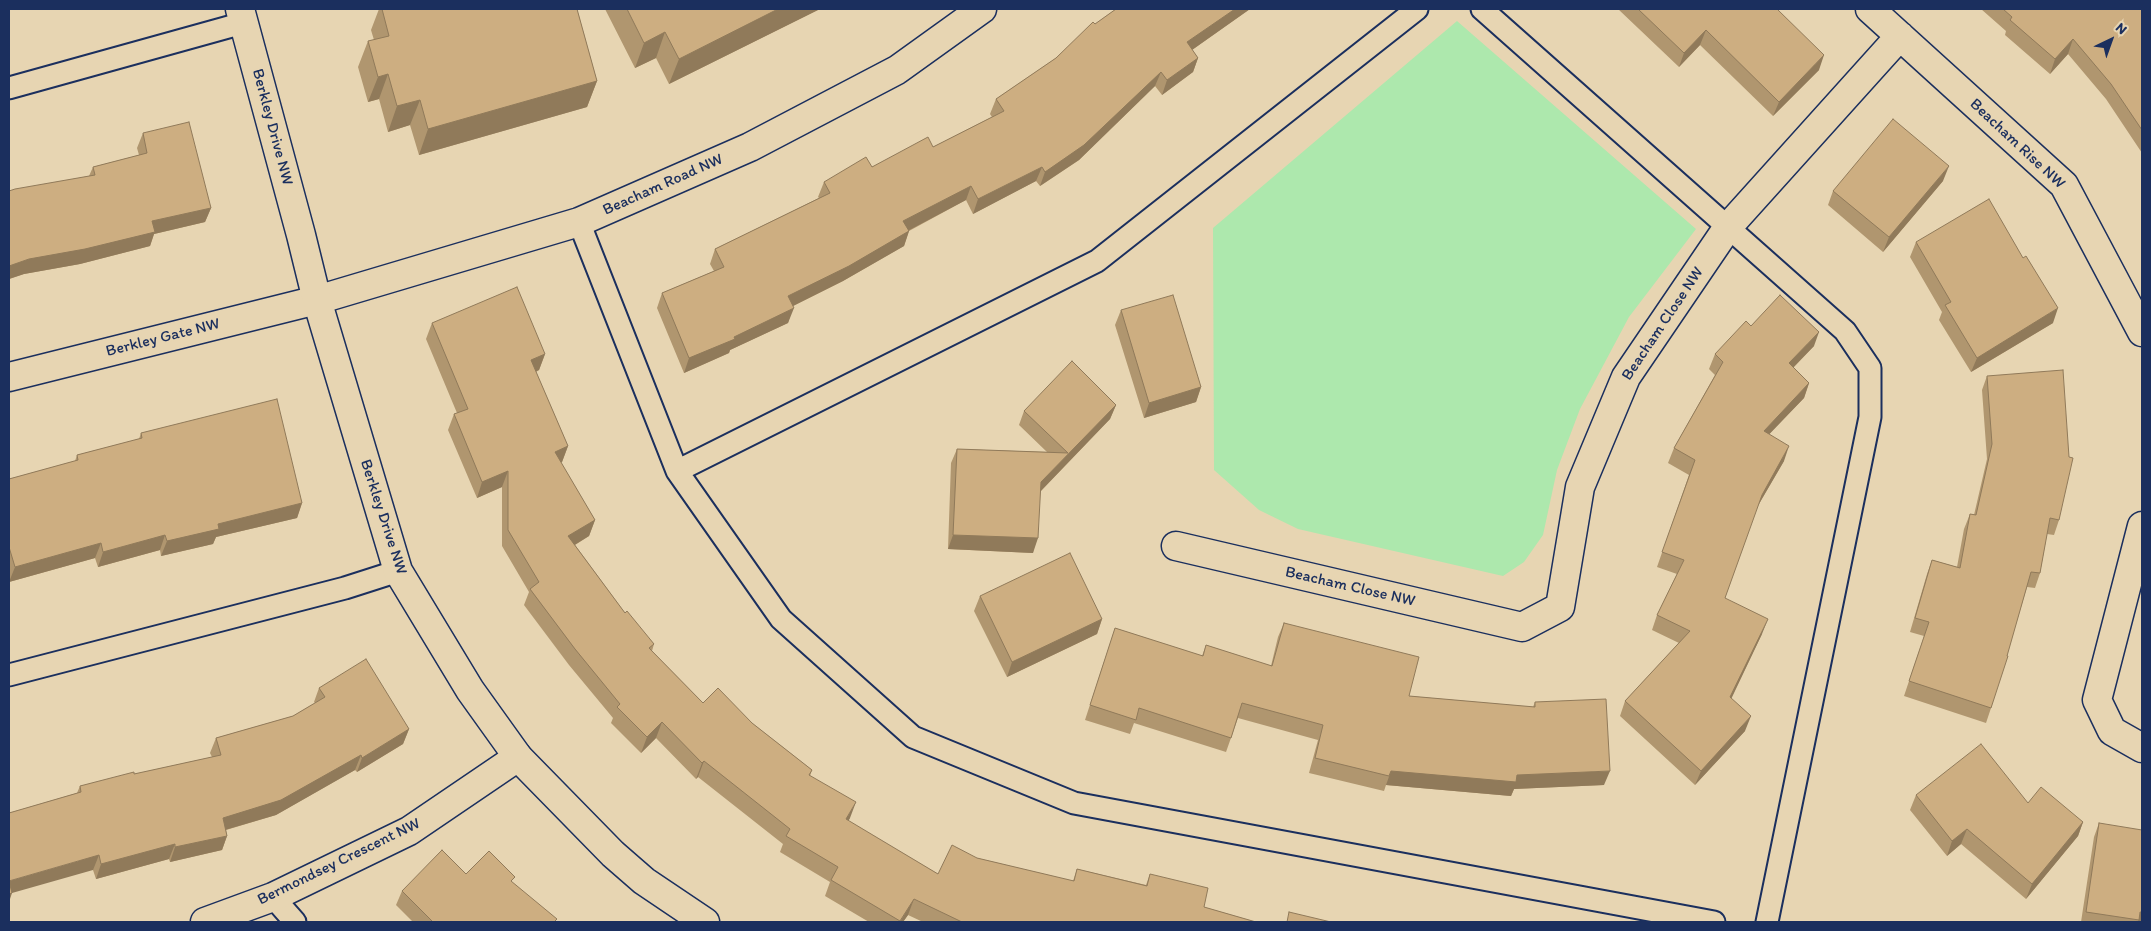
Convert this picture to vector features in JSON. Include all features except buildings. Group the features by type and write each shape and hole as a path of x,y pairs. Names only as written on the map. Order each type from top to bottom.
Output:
{"street":[{"name":"Beacham Road NW","path":"316,300 579,222 750,147 897,70 982,9"},
{"name":"Beacham Rise NW","path":"1870,9 2064,186 2142,332"},
{"name":"Berkley Drive NW","path":"241,16 302,235 316,300 398,571 470,690 518,758 613,854 644,881 705,922"},
{"name":"Beacham Close NW","path":"1176,546 1522,627 1560,607 1580,487 1626,377 1728,227 1900,36"},
{"name":"Berkley Gate NW","path":"9,377 316,300"},
{"path":"2142,526 2097,700 2112,731 2142,748"},
{"name":"Bermondsey Crescent NW","path":"205,922 273,897 409,831 518,758"}],"lane":[{"path":"677,471 1097,260 1417,9"},
{"path":"1482,9 1845,331 1870,368 1870,417 1767,922"},
{"path":"9,88 241,16"},
{"path":"579,222 677,471 781,619 912,737 1074,803 1714,922"},
{"path":"9,676 345,588 398,571"},
{"path":"273,897 295,922"}],"green space":[{"path":"1457,21 1696,229 1629,317 1580,409 1557,470 1543,535 1524,562 1503,576 1298,529 1259,510 1214,470 1213,228"}]}
